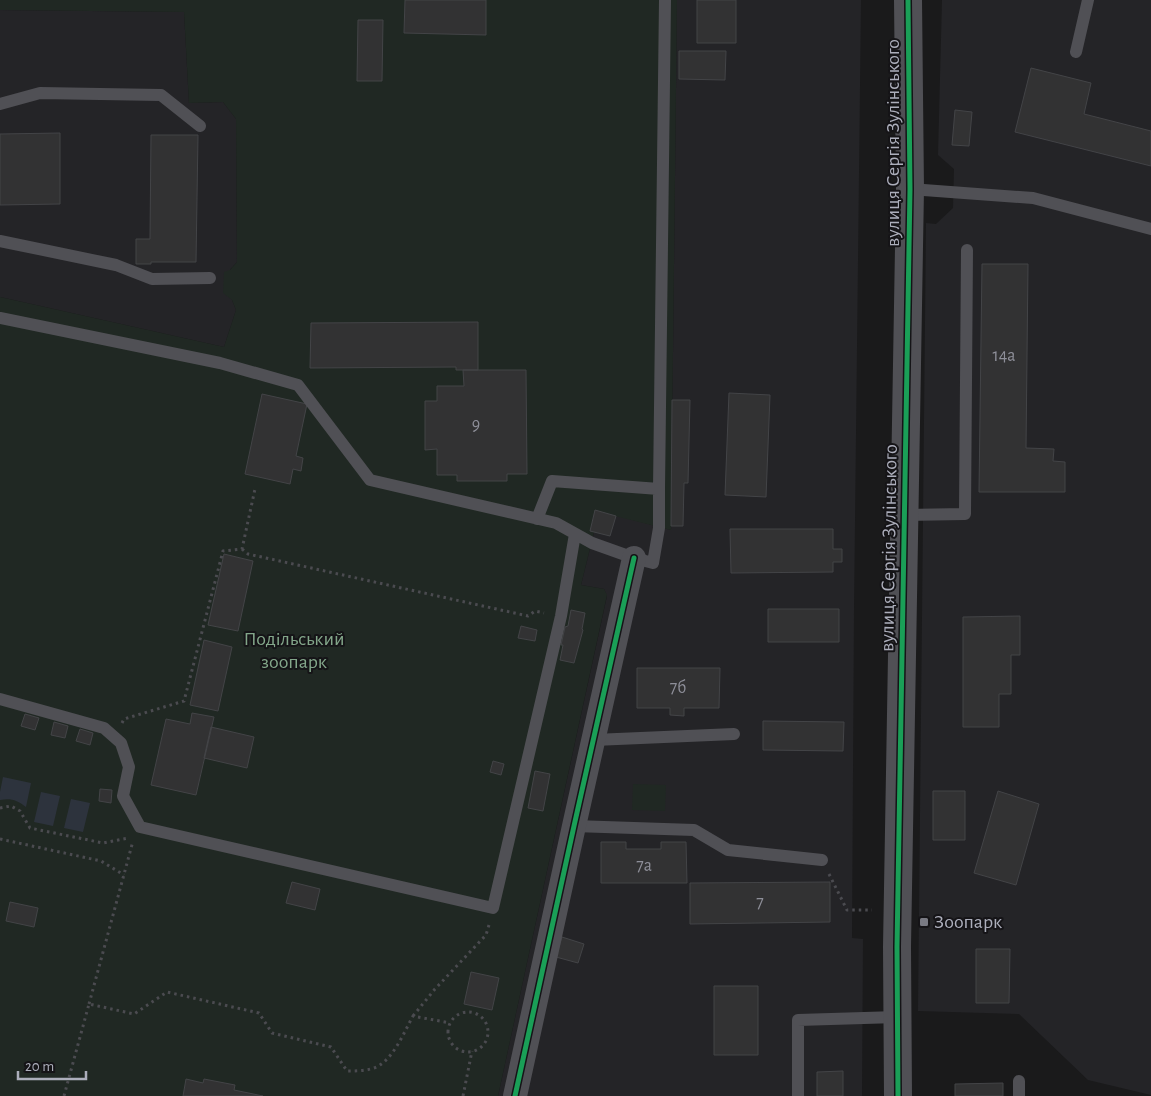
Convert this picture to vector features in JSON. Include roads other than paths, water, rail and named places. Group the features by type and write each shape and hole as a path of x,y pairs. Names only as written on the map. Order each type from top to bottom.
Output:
{"street":[{"name":"вулиця Сергія Зулінського","path":"898,1096 897,946 910,189 908,0"},
{"path":"515,1096 634,558"}],"lane":[{"path":"0,318 220,363 298,385 370,480 556,524 592,543 654,563 659,528 665,0"},
{"path":"1076,52 1088,0"},
{"path":"0,104 40,93 161,95 200,126"},
{"path":"910,189 1033,198 1151,229"},
{"path":"0,241 116,265 152,279 210,278"},
{"path":"904,515 965,514 967,250"},
{"path":"537,519 552,481 659,489"},
{"path":"0,698 104,728 121,743 129,767 123,796 140,827 493,908 561,616 575,534"},
{"path":"594,740 734,734"},
{"path":"574,826 694,830 728,850 822,860"},
{"path":"798,1096 798,1020 897,1016"},
{"path":"1019,1081 1019,1096"}],"place":[{"name":"Зоопарк","path":"924,922"}],"park label":[{"name":"Подільський зоопарк","path":"294,650"}]}
